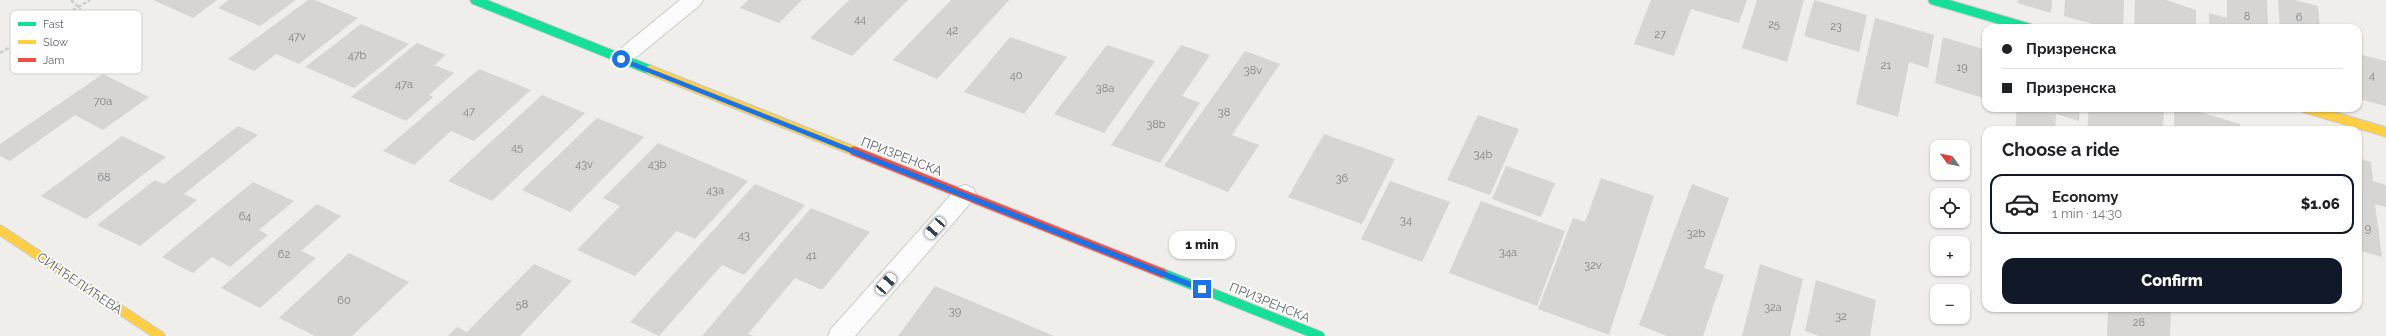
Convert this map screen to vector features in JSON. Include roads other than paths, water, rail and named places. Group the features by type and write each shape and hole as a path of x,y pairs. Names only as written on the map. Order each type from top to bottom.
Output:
{"street":[{"name":"ПРИЗРЕНСКА","path":"475,0 1320,336"},
{"path":"621,59 693,0"},
{"path":"1933,0 2015,24"},
{"path":"2318,112 2386,132"},
{"path":"840,336 965,194"},
{"name":"СИНЂЕЛИЋЕВА","path":"0,230 160,336"}]}
